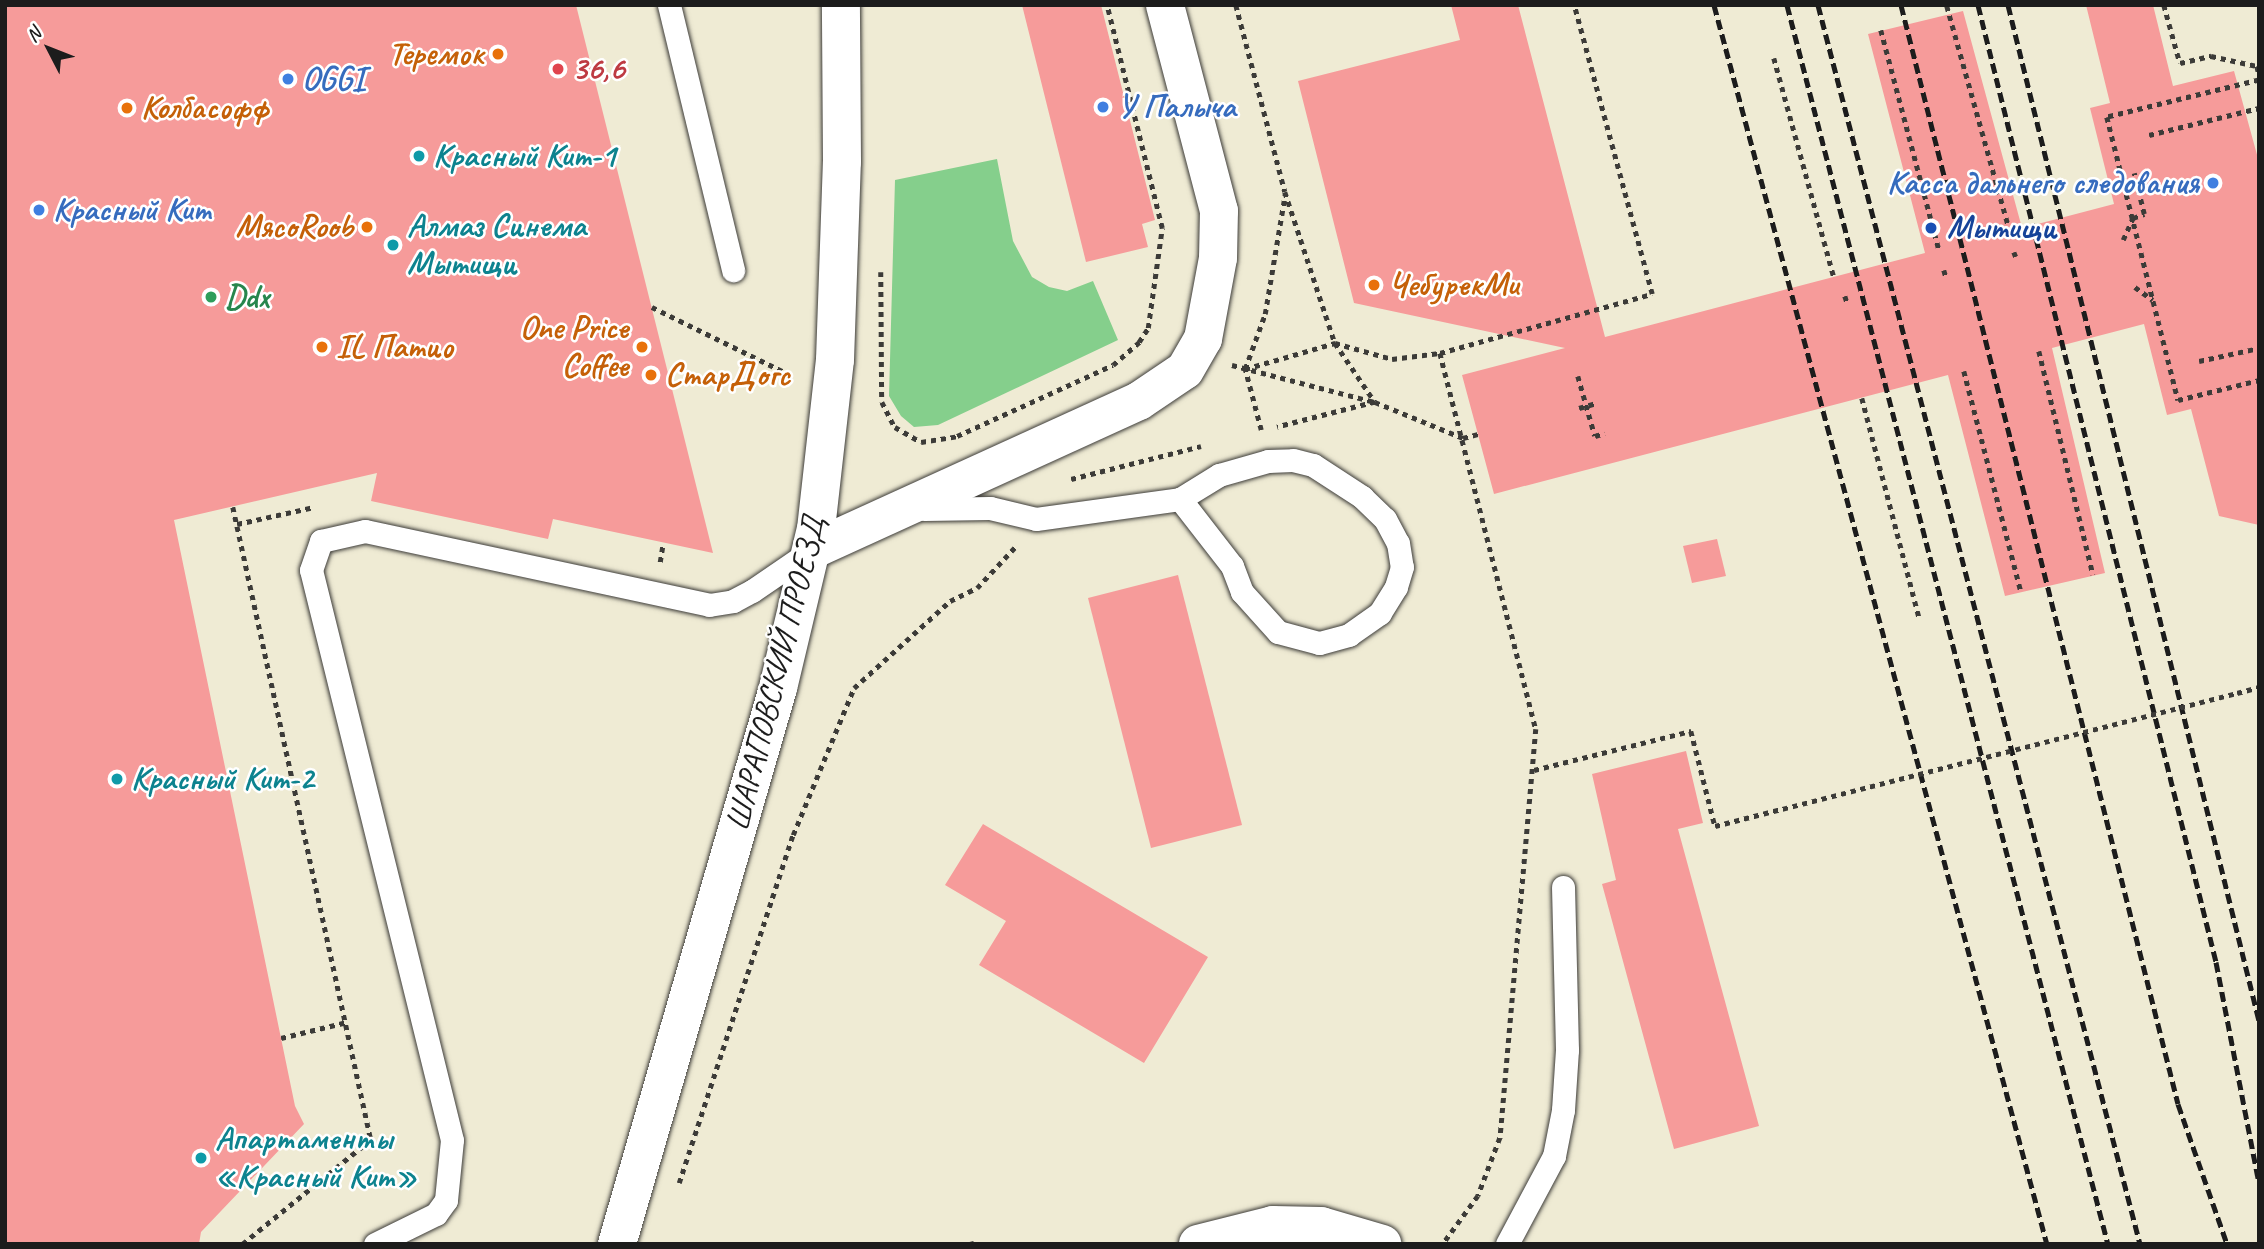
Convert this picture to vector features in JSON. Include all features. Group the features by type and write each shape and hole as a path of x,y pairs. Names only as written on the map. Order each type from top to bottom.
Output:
{"main road":[{"name":"ШАРАПОВСКИЙ ПРОЕЗД","path":"617,1244 779,688 812,550 835,360 842,188 841,5"},
{"path":"812,550 1139,401 1174,381 1203,339 1218,258 1217,196 1165,5"},
{"path":"1198,1244 1273,1225 1321,1226 1382,1244"}],"lane":[{"path":"669,5 733,270"},
{"path":"876,519 965,506 1037,519 1180,499 1219,475 1268,461 1313,465 1362,496 1385,519 1398,543 1402,567 1396,587 1380,613 1349,635 1319,643 1278,632 1242,592 1226,557 1180,499"},
{"path":"376,1244 436,1214 446,1200 452,1140 311,570 321,541 365,531 709,605 733,601 752,591 812,550"},
{"path":"1507,1244 1554,1156 1563,1110 1567,1050 1563,887"}],"path":[{"path":"881,263 881,402 895,427 920,442 957,436 1113,365 1139,342 1148,328 1162,228 1107,5"},
{"path":"1236,5 1285,192 1335,343 1375,402"},
{"path":"1245,369 1335,343 1392,359 1440,353 1652,294 1574,5"},
{"path":"2164,5 2180,63 2211,56 2257,66 2259,74"},
{"path":"1947,6 2010,231"},
{"path":"1881,30 1938,249"},
{"path":"1774,58 1834,277"},
{"path":"2259,79 2107,117 2178,400 2259,380"},
{"path":"2149,135 2259,108"},
{"path":"2123,240 2133,218 2144,214 2133,173"},
{"path":"1261,431 1245,369 1265,314 1285,192"},
{"path":"1944,270 1946,276"},
{"path":"2135,287 2153,300"},
{"path":"1845,296 1847,302"},
{"path":"652,307 792,376"},
{"path":"2199,361 2259,348"},
{"path":"2039,351 2092,575"},
{"path":"1440,353 1536,729 1500,1138 1478,1196 1443,1244"},
{"path":"1232,365 1375,402 1463,438 1478,434"},
{"path":"1964,371 2021,592"},
{"path":"1578,376 1595,436 1605,433"},
{"path":"1863,398 1919,617"},
{"path":"1579,408 1597,403"},
{"path":"233,507 371,1140 243,1244"},
{"path":"659,569 663,542"},
{"path":"678,1188 793,835 854,688 950,601 977,588 1010,554"},
{"path":"1534,770 1691,731 1715,826 2259,687"},
{"path":"281,1038 346,1022"}],"green space":[{"path":"997,159 1013,241 1032,277 1049,287 1067,291 1093,281 1118,340 938,425 914,427 901,416 889,396 895,180"}],"building":[{"path":"5,5 576,5 713,553 553,519 548,539 371,501 377,473 174,520 295,1106 304,1124 201,1232 199,1244 5,1244"},
{"path":"1022,5 1101,5 1155,220 1142,224 1148,247 1086,262"},
{"path":"1451,5 1518,5 1605,337 1925,253 1868,34 1963,11 2022,228 2114,204 2090,108 2110,103 2086,5 2153,5 2173,86 2234,71 2259,162 2259,525 2219,516 2191,409 2167,415 2144,324 2052,348 2105,573 2005,596 1948,375 1494,494 1462,375 1565,348 1354,303 1298,81 1460,40"},
{"path":"1717,539 1726,576 1692,583 1683,546"},
{"path":"1178,575 1242,825 1151,848 1088,598"},
{"path":"1686,751 1703,823 1678,829 1759,1126 1674,1149 1602,884 1616,880 1592,774"},
{"path":"983,824 1208,957 1144,1063 979,965 1006,921 945,885"}],"railway":[{"path":"1714,5 2047,1244"},
{"path":"1787,5 2108,1244"},
{"path":"1818,5 2140,1244"},
{"path":"1901,5 2178,1104 2227,1244"},
{"path":"1978,5 2216,962 2259,1183"},
{"path":"2008,5 2259,1021"}],"place":[{"name":"Теремок","path":"498,54"},
{"name":"36,6","path":"558,69"},
{"name":"OGGI","path":"288,79"},
{"name":"У Палыча","path":"1103,107"},
{"name":"Колбасофф","path":"127,108"},
{"name":"Красный Кит-1","path":"419,156"},
{"name":"Касса дальнего следования","path":"2213,183"},
{"name":"Красный Кит","path":"39,210"},
{"name":"МясоRoob","path":"367,227"},
{"name":"Мытищи","path":"1931,228"},
{"name":"Алмаз Синема Мытищи","path":"393,245"},
{"name":"ЧебурекМи","path":"1374,285"},
{"name":"Ddx","path":"211,297"},
{"name":"IL Патио","path":"322,347"},
{"name":"One Price Coffee","path":"642,347"},
{"name":"СтарДогс","path":"651,375"},
{"name":"Красный Кит-2","path":"117,779"},
{"name":"Апартаменты «Красный Кит»","path":"201,1158"}]}
